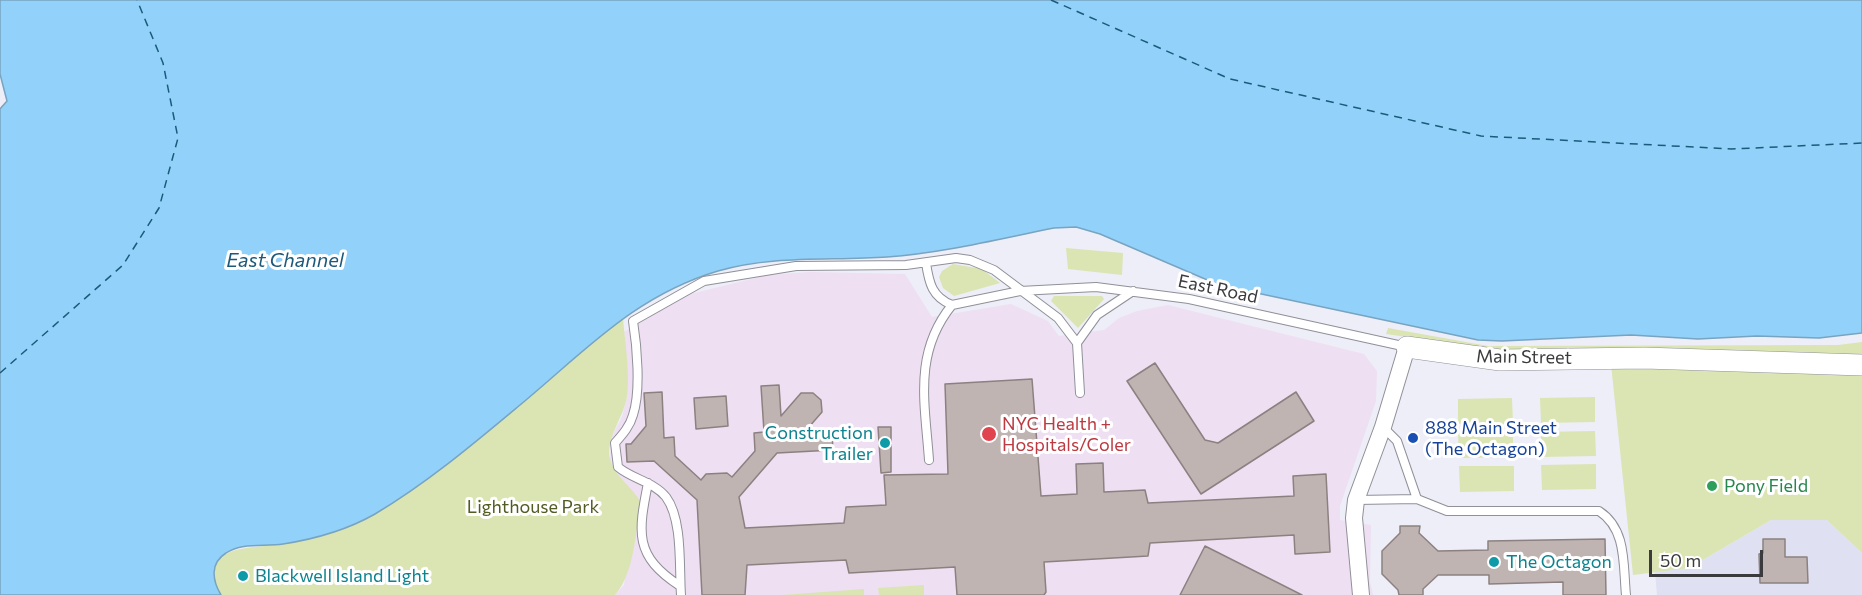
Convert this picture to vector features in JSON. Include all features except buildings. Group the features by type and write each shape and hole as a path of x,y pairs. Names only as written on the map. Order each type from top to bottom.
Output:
{"street":[{"name":"Main Street","path":"1407,347 1500,360 1680,358 1862,365"},
{"path":"1361,595 1354,518 1356,500 1383,427 1407,347"}],"lane":[{"path":"681,591 680,537 666,498 648,483 627,475 618,467 615,443 627,429 634,414 638,350 633,321 704,281 796,266 906,265 956,258 970,260 994,270 1058,318 1077,343 1080,393"},
{"path":"926,263 931,288 938,298 952,305 938,322 924,362 929,460"},
{"name":"East Road","path":"952,305 1020,291 1096,287 1189,299 1407,347"},
{"path":"1077,343 1097,315 1133,291"},
{"path":"1383,427 1397,441 1417,499"},
{"path":"648,483 641,516 642,544 658,572 681,591"},
{"path":"1356,500 1417,499 1447,512 1599,511 1614,524 1620,536 1626,595"}],"shaded area":[{"name":"NYC Health + Hospitals/Coler","path":"810,272 905,274 932,317 1011,304 1048,321 1059,336 1104,330 1119,318 1137,311 1168,305 1364,354 1377,371 1376,401 1340,506 1340,520 1371,525 1370,581 1373,595 615,595 624,585 636,495 624,485 610,460 611,438 622,417 627,396 624,332 686,295 768,275"},
{"path":"1771,520 1827,520 1862,553 1862,595 1657,595 1655,571 1689,568"}],"green space":[{"path":"1066,248 1123,253 1122,275 1068,269"},
{"path":"953,264 982,269 1000,283 954,296 943,288 939,277 942,271"},
{"path":"1054,296 1102,296 1104,299 1078,328 1051,301"},
{"name":"Lighthouse Park","path":"623,318 628,367 627,396 612,438 609,454 617,473 641,503 627,575 615,595 221,595 214,578 214,566 220,558 229,552 242,549 323,536 371,515 463,451"},
{"path":"1388,328 1488,346 1838,345 1862,342 1862,356 1513,352 1386,334"},
{"path":"1611,364 1862,371 1862,553 1827,520 1771,520 1689,568 1633,575"},
{"path":"1595,397 1595,422 1541,423 1540,398"},
{"path":"1512,398 1513,424 1458,424 1458,399"},
{"path":"1595,431 1596,456 1541,457 1541,432"},
{"path":"1513,432 1513,457 1459,458 1458,433"},
{"path":"1596,464 1596,489 1542,490 1541,465"},
{"path":"1459,466 1514,466 1514,491 1460,492"},
{"path":"924,585 924,595 879,595 878,588"},
{"path":"864,589 864,595 782,595"}],"water":[{"name":"East Channel","path":"0,0 1862,0 1862,333 1819,338 1757,336 1698,339 1631,335 1478,340 1219,285 1100,234 1076,227 1054,228 908,255 760,263 718,271 689,281 638,309 615,325 453,460 375,514 353,525 319,537 283,544 239,547 226,553 217,562 214,572 221,595 0,595 0,109 7,101 0,74"}],"ferry route":[{"path":"0,373 123,265 159,208 178,138 163,63 137,0"},
{"path":"1051,0 1230,79 1481,136 1732,149 1862,143"}],"place":[{"name":"NYC Health + Hospitals/Coler","path":"989,434"},
{"name":"888 Main Street (The Octagon)","path":"1413,438"},
{"name":"Construction Trailer","path":"885,443"},
{"name":"Pony Field","path":"1712,486"},
{"name":"The Octagon","path":"1494,562"},
{"name":"Blackwell Island Light","path":"243,576"}]}
